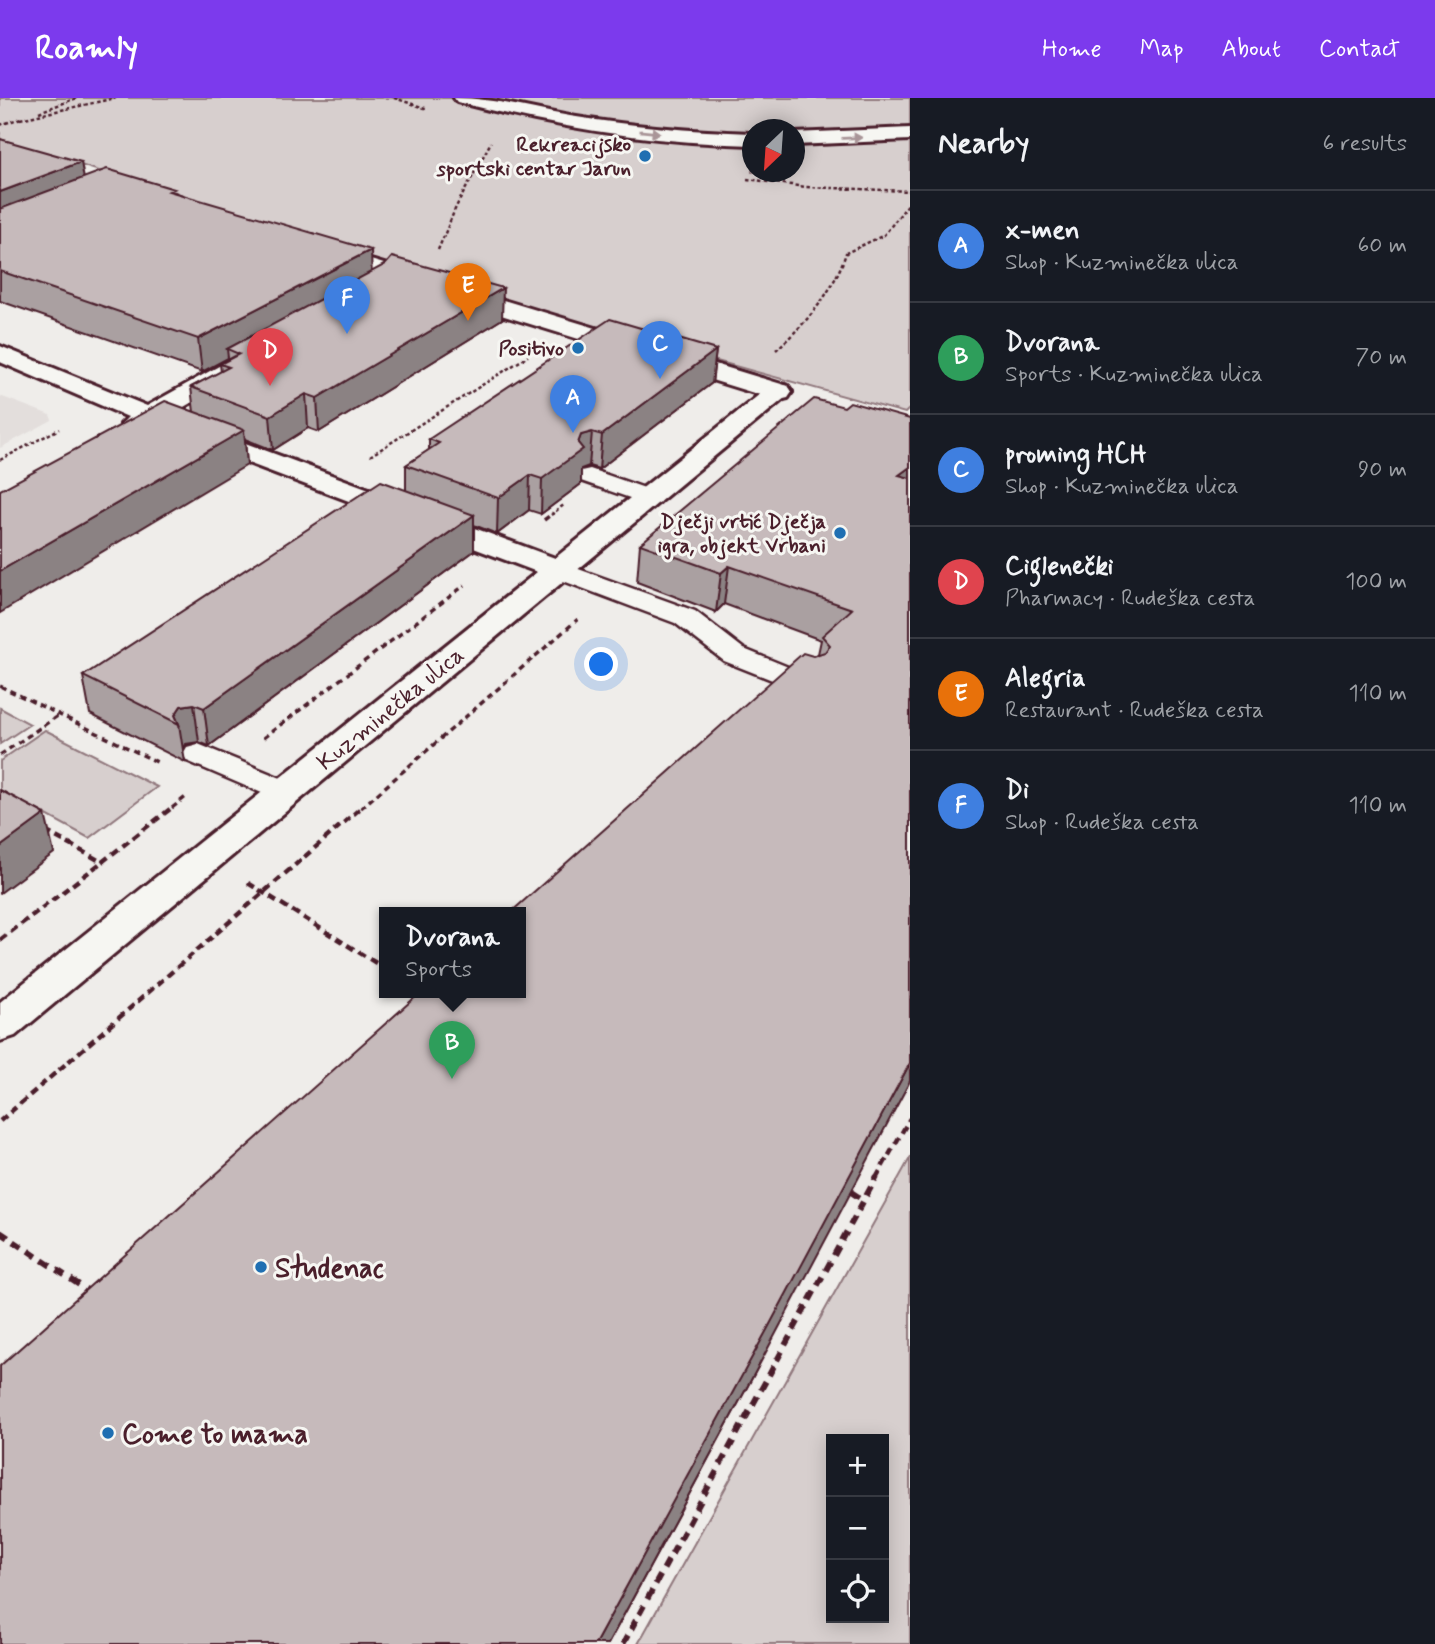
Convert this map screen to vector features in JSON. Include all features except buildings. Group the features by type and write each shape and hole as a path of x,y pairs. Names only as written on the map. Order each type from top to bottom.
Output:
{"street":[{"path":"463,98 576,123 680,135 742,138"},
{"path":"805,139 910,134"},
{"path":"301,246 731,379"},
{"path":"0,352 149,416 559,570"},
{"path":"115,435 257,355"},
{"name":"Kuzminečka ulica","path":"0,1025 779,391 731,379"}],"lane":[{"path":"590,477 650,498"},
{"path":"559,570 685,617 734,655 805,684"},
{"path":"198,754 286,792"}],"path":[{"path":"0,125 78,98"},
{"path":"19,119 116,98"},
{"path":"406,280 424,272 438,250 456,207 495,137"},
{"path":"731,379 756,368 798,330 841,275 846,253 884,235 910,202"},
{"path":"362,461 570,330"},
{"path":"0,460 59,429"},
{"path":"538,525 592,545"},
{"path":"0,1121 612,589"},
{"path":"0,687 166,767"},
{"path":"0,755 59,715"},
{"path":"0,940 191,793"},
{"path":"34,825 102,862"},
{"path":"149,825 264,892 379,965"},
{"path":"623,1644 910,1118"},
{"path":"851,1192 863,1200"},
{"path":"0,1232 95,1295 86,1304"}],"shaded area":[{"path":"0,98 910,98 910,408 905,413 612,332 390,265 0,139"},
{"path":"0,396 50,415 52,420 0,448"},
{"path":"0,708 30,724 0,744"},
{"path":"45,730 157,787 89,838 0,790 0,761"},
{"path":"910,1158 910,1644 638,1644"}],"place":[{"name":"Rekreacijsko sportski centar Jarun","path":"645,156"},
{"name":"Alegria","path":"468,321"},
{"name":"Di","path":"347,334"},
{"name":"Positivo","path":"578,348"},
{"name":"proming HCH","path":"660,379"},
{"name":"Ciglenečki","path":"270,386"},
{"name":"x-men","path":"573,433"},
{"name":"Dječji vrtić Dječja igra, objekt Vrbani","path":"840,533"},
{"name":"Dvorana","path":"452,1079"},
{"name":"Studenac","path":"261,1267"},
{"name":"Come to mama","path":"108,1433"}]}
